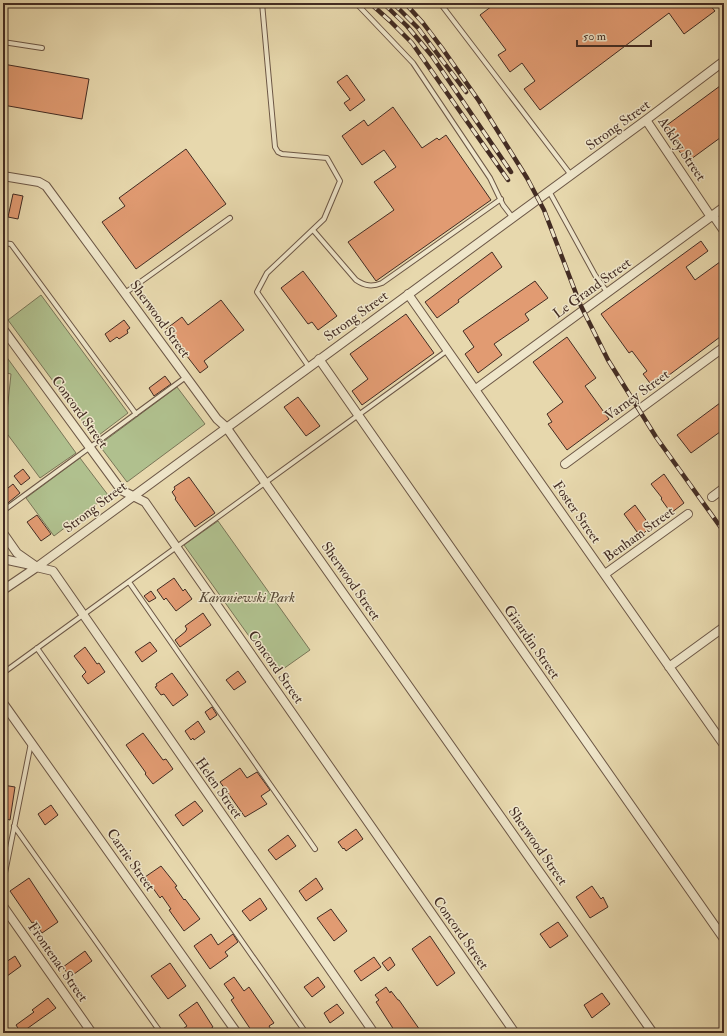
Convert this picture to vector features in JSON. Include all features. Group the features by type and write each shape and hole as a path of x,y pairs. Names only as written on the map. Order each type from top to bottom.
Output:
{"street":[{"name":"Strong Street","path":"3,590 37,567 226,427 549,192 724,61"},
{"name":"Ackley Street","path":"646,120 709,214 724,232"},
{"name":"Sherwood Street","path":"3,176 43,184 217,419 226,427 654,1033"},
{"name":"Le Grand Street","path":"476,389 724,207"},
{"name":"Foster Street","path":"408,294 724,745"},
{"name":"Concord Street","path":"3,329 121,490 145,502 516,1033"},
{"name":"Varney Street","path":"565,464 724,347"},
{"name":"Girardin Street","path":"319,360 724,939"},
{"path":"712,497 724,488"},
{"name":"Benham Street","path":"605,574 688,514"},
{"path":"3,532 17,553 37,567"},
{"name":"Helen Street","path":"3,559 21,562 54,571 374,1033"},
{"path":"670,667 724,627"},
{"name":"Carrie Street","path":"3,703 237,1033"},
{"name":"Frontenac Street","path":"3,906 92,1033"}],"lane":[{"path":"262,3 275,147 278,152 282,154 327,158 340,181 324,219 268,273 257,292 309,367"},
{"path":"356,3 413,63 490,178 512,218"},
{"path":"440,3 571,175"},
{"path":"3,42 42,48"},
{"path":"549,192 595,275 607,293"},
{"path":"313,230 356,280 362,284 373,286 382,283 501,199"},
{"path":"125,294 230,218"},
{"path":"3,243 11,244 136,414"},
{"path":"3,673 448,350"},
{"path":"3,511 186,377"},
{"path":"128,582 315,849"},
{"path":"37,648 306,1033"},
{"path":"3,882 31,742"},
{"path":"14,826 161,1033"}],"green space":[{"path":"41,295 128,413 95,438 8,320"},
{"path":"3,352 76,453 40,478 5,431 11,374 3,372"},
{"path":"177,387 205,424 127,482 99,445"},
{"path":"80,458 108,495 54,536 26,498"},
{"name":"Karaniewski Park","path":"218,521 310,650 276,674 184,545"}],"building":[{"path":"496,3 708,3 715,11 684,34 669,13 540,110 524,89 535,81 522,63 510,72 498,55 506,50 480,15"},
{"path":"3,64 89,79 82,119 3,105"},
{"path":"347,75 365,100 350,111 344,103 350,99 337,82"},
{"path":"724,83 724,135 687,162 663,128"},
{"path":"393,107 422,148 437,138 439,140 446,135 491,200 376,281 348,242 394,210 374,182 396,167 384,150 362,165 342,136 364,120 368,126"},
{"path":"186,149 226,204 136,269 102,222 125,206 119,198"},
{"path":"13,194 23,196 18,219 8,217"},
{"path":"701,241 708,251 686,267 695,280 724,259 724,334 653,387 643,374 647,371 632,351 629,353 601,314"},
{"path":"492,252 502,267 437,318 425,302"},
{"path":"303,271 337,316 318,330 312,322 308,324 281,288"},
{"path":"535,281 548,298 525,314 529,320 494,344 502,355 478,373 465,354 474,347 463,331"},
{"path":"221,300 244,330 204,361 208,367 200,373 166,329 182,317 188,325"},
{"path":"406,314 434,353 362,405 352,391 368,379 350,354"},
{"path":"124,320 130,328 127,330 128,333 119,339 117,337 110,342 105,334"},
{"path":"567,337 596,378 585,386 609,419 567,450 548,424 552,422 547,414 563,402 533,362"},
{"path":"165,376 171,384 154,396 149,388"},
{"path":"298,397 320,426 306,436 284,407"},
{"path":"724,400 724,429 691,453 677,435"},
{"path":"23,469 30,478 21,485 14,476"},
{"path":"664,474 684,503 671,513 651,484"},
{"path":"189,477 215,513 195,527 175,499 176,498 172,492 175,489 174,487"},
{"path":"13,484 20,493 3,507 3,492"},
{"path":"635,505 651,527 640,536 624,514"},
{"path":"37,515 51,534 41,541 27,522"},
{"path":"174,578 183,591 185,589 192,599 176,611 166,598 164,600 157,590"},
{"path":"151,591 156,598 149,602 144,596"},
{"path":"203,613 211,625 180,647 175,640 186,631 187,629 185,626"},
{"path":"150,642 157,651 142,662 135,652"},
{"path":"85,647 97,664 99,663 105,672 88,684 82,676 86,672 74,656"},
{"path":"238,671 246,682 234,690 226,680"},
{"path":"172,673 188,695 173,706 164,694 161,695 155,687 157,686 156,684"},
{"path":"212,707 217,715 210,720 205,712"},
{"path":"198,721 205,732 194,740 193,738 191,740 185,731"},
{"path":"143,733 163,760 166,759 173,769 153,784 126,745"},
{"path":"240,768 247,778 257,772 270,790 261,796 267,804 245,817 220,782"},
{"path":"3,785 15,787 10,820 3,818"},
{"path":"195,801 203,811 183,826 175,815"},
{"path":"51,805 58,815 45,825 38,814"},
{"path":"356,829 363,839 346,851 338,842"},
{"path":"288,835 296,846 276,860 268,850"},
{"path":"161,866 177,886 175,887 184,900 185,899 200,919 184,931 169,910 171,909 162,896 160,898 145,877"},
{"path":"29,878 58,922 42,933 34,922 32,923 10,891"},
{"path":"316,878 323,889 306,901 299,891"},
{"path":"592,886 601,899 603,897 608,907 590,918 576,897"},
{"path":"260,898 267,909 250,921 242,911"},
{"path":"331,909 347,931 334,941 317,918"},
{"path":"558,922 568,936 550,948 540,934"},
{"path":"211,934 218,945 233,934 238,942 225,952 228,956 210,969 194,946"},
{"path":"430,936 455,973 437,986 412,949"},
{"path":"85,951 92,961 70,977 63,967"},
{"path":"15,956 21,966 3,979 3,964"},
{"path":"374,957 381,967 361,981 354,971"},
{"path":"390,957 395,965 388,971 382,963"},
{"path":"170,963 186,986 168,999 151,976"},
{"path":"234,977 244,991 249,987 274,1023 269,1026 273,1033 254,1033 249,1027 231,1000 234,998 224,984"},
{"path":"318,977 325,987 312,997 304,987"},
{"path":"386,987 390,993 391,991 399,1000 422,1033 396,1033 376,1002 379,1000 375,995"},
{"path":"602,993 610,1004 592,1018 584,1005"},
{"path":"48,998 56,1008 21,1033 16,1025 34,1012 32,1010"},
{"path":"197,1002 213,1027 205,1033 177,1033 187,1026 179,1015"},
{"path":"337,1004 344,1013 330,1023 324,1013"}],"railway":[{"path":"370,3 412,43 508,180"},
{"path":"383,3 407,26 432,56 511,172"},
{"path":"393,3 418,28 466,92"},
{"path":"405,3 423,23 442,48 479,101 527,178 544,210 580,304 608,360 656,437 724,532"}]}
